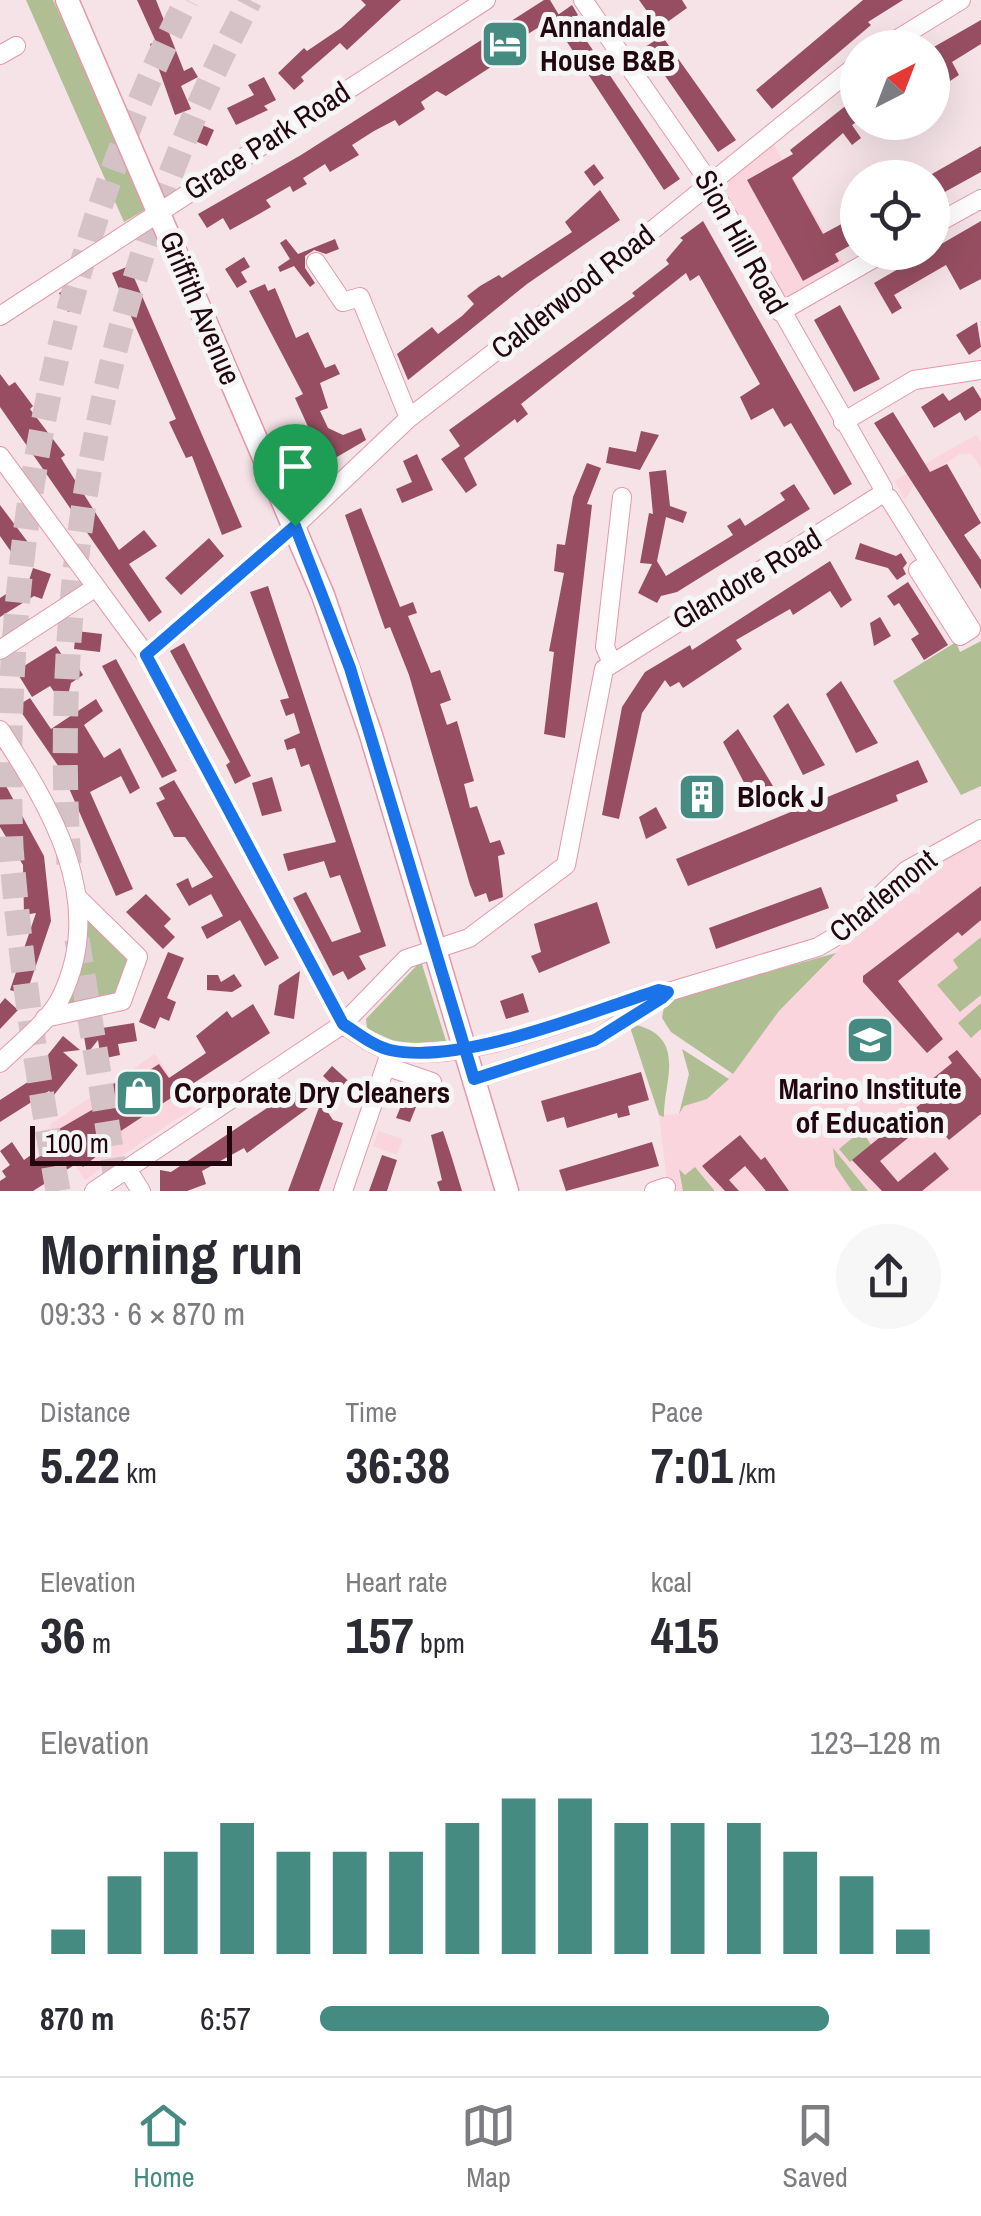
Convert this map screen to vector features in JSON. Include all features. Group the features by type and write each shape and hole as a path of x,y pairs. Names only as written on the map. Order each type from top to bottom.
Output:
{"main road":[{"name":"Griffith Avenue","path":"67,0 295,526 350,668 507,1191"}],"street":[{"name":"Grace Park Road","path":"0,316 486,0"},
{"name":"Sion Hill Road","path":"583,0 609,32 708,182 883,488 882,494 890,498 929,563"},
{"path":"912,30 961,0"},
{"name":"Calderwood Road","path":"146,655 295,526 409,418 840,78"},
{"path":"950,216 981,199"},
{"path":"316,262 342,302 360,297 409,418"},
{"path":"780,312 854,270"},
{"path":"843,422 914,380 981,370"},
{"path":"0,456 146,655 343,1024 390,1059 432,1082"},
{"name":"Glandore Road","path":"612,663 882,494"},
{"path":"94,1191 343,1024 406,960 469,938 566,865 600,677 612,663 605,647 622,497"},
{"path":"0,650 96,588"},
{"path":"0,730 47,802 79,899 76,951 62,996 0,1063"},
{"name":"Charlemont","path":"474,1079 595,1040 668,992 818,947 840,934 907,870 981,829"},
{"path":"45,1018 122,1000 138,957 79,899"},
{"name":"Charlemont","path":"390,1059 465,1049 659,990 668,992"},
{"path":"344,1191 390,1059"},
{"path":"127,1168 141,1191"}],"shaded area":[{"path":"774,145 840,257 840,269 785,301 715,180"},
{"path":"976,435 981,442 981,468 972,454 960,454 915,483 905,500 894,481"},
{"name":"Marino Institute of Education","path":"981,838 981,1191 673,1191 667,1182 659,1115 679,1114 684,1106 717,1092 779,1011 895,892 920,894 919,873"},
{"path":"155,1054 192,1109 85,1180 49,1125"},
{"path":"378,1131 403,1139 397,1155 373,1146"}],"green space":[{"path":"26,0 53,0 150,207 124,222"},
{"path":"981,641 981,786 961,795 893,681 956,642 960,652"},
{"path":"84,912 131,959 119,995 63,1006"},
{"path":"981,937 981,995 960,1012 937,985 958,968 953,960"},
{"path":"836,953 779,1011 733,1074 671,1032 662,1018 664,1007 681,996"},
{"path":"421,961 446,1041 401,1044 367,1029 366,1019"},
{"path":"981,1003 981,1029 971,1038 958,1023"},
{"path":"636,1025 652,1031 667,1051 664,1117 659,1115 630,1027"},
{"path":"682,1049 729,1079 707,1099 684,1106 679,1114 689,1074"},
{"path":"862,1130 871,1145 850,1162 839,1149"},
{"path":"833,1148 868,1191 852,1191 835,1166"},
{"path":"695,1167 714,1191 683,1191 679,1169 685,1175"}],"building":[{"path":"137,0 156,0 184,71 192,67 198,77 181,86 191,109 175,115 150,44 156,42"},
{"path":"361,0 401,0 347,50 340,43 301,77 304,81 294,90 278,73 304,48 307,51 341,28 366,5"},
{"path":"544,0 550,0 559,15 503,49 508,56 446,96 437,91 421,102 425,109 399,126 395,120 352,145 359,155 330,172 325,164 303,178 307,184 293,192 290,186 266,200 271,207 259,214 230,230 223,218 207,228 198,214 301,155"},
{"path":"639,0 682,0 687,8 659,28"},
{"path":"863,0 903,0 868,22 871,25 865,30 840,30 840,51 772,109 756,90"},
{"path":"572,5 578,15 573,19 586,40 680,179 664,190 552,19"},
{"path":"981,20 981,44 952,62 959,75 950,81 950,38"},
{"path":"662,36 736,140 718,152 645,47"},
{"path":"264,77 276,100 264,106 268,110 236,125 227,108 254,95 248,85"},
{"path":"840,110 840,136 792,178 823,234 840,225 840,251 835,254 839,261 803,281 747,180 793,154 790,150"},
{"path":"188,119 214,130 207,146 181,135"},
{"path":"981,146 981,172 950,189 950,164"},
{"path":"594,164 604,178 594,186 584,172"},
{"path":"600,190 620,220 527,284 408,380 397,354 432,327 438,334 462,316 474,304 467,296 480,286 499,275 502,278 572,232 565,222"},
{"path":"703,221 852,484 834,495 791,423 784,427 773,408 751,420 740,397 760,384 699,275 690,281 686,273 521,404 528,414 517,423 515,419 464,458 477,485 466,493 441,459 460,446 449,430 635,296 632,293 669,264 666,260 683,240 680,238"},
{"path":"981,221 981,279 960,290 949,270 950,239"},
{"path":"286,239 298,254 335,239 339,249 326,254 314,250 305,256 305,268 315,283 310,287 294,266 280,272 278,267 290,259 280,243"},
{"path":"244,257 250,267 241,272 247,282 237,288 225,269"},
{"path":"129,266 242,527 222,535 192,456 186,458 169,422 176,419 112,273"},
{"path":"896,270 937,270 894,295 902,308 892,314 874,283"},
{"path":"265,284 268,291 275,288 296,338 308,332 325,368 335,364 340,374 320,383 328,408 320,411 328,428 343,435 361,428 366,440 325,464 295,398 303,394 249,291"},
{"path":"68,288 77,308 68,312 59,293"},
{"path":"840,305 880,379 854,392 814,320"},
{"path":"977,322 981,347 969,355 956,335"},
{"path":"0,374 9,386 15,382 33,406 30,409 65,455 61,458 119,550 144,530 157,546 129,564 162,612 149,622 0,407"},
{"path":"973,386 981,399 981,410 965,421 960,412 934,428 921,407 943,393 949,401"},
{"path":"893,412 930,472 947,464 981,523 964,535 981,560 981,589 874,423"},
{"path":"641,431 659,435 640,470 606,463 609,447 636,452"},
{"path":"417,454 433,490 402,503 396,489 412,482 403,461"},
{"path":"587,463 601,468 587,504 592,505 565,738 544,734 554,652 549,651 564,573 554,571 557,544 565,545 573,497"},
{"path":"666,470 670,506 687,512 683,523 666,517 657,561 666,576 733,535 727,526 740,518 745,526 785,500 780,493 794,484 810,509 677,592 661,596 657,603 638,593 652,564 640,563 649,513 653,514 649,472"},
{"path":"0,505 30,545 14,556 0,536"},
{"path":"361,508 400,607 413,602 417,613 408,616 431,673 440,670 451,700 440,704 447,725 457,721 474,781 464,784 470,808 477,806 490,843 500,840 505,854 498,856 503,897 489,902 486,893 475,897 470,885 409,675 390,627 385,629 345,515"},
{"path":"209,538 224,556 181,595 165,578"},
{"path":"860,543 896,556 901,553 907,563 903,568 906,574 897,580 888,568 855,559"},
{"path":"830,561 852,600 841,608 830,591 793,615 790,609 736,640 742,649 683,688 679,682 670,687 665,680 642,713 619,819 602,815 622,707 645,672 690,645 692,650"},
{"path":"33,568 51,574 42,599 34,596 0,617 0,598 14,589 22,602"},
{"path":"908,582 948,645 924,660 911,639 919,634 899,603 894,606 887,596"},
{"path":"268,586 386,946 359,956 366,969 348,980 343,971 333,976 293,898 306,892 332,942 361,932 340,875 330,878 324,861 288,871 283,854 336,842 309,764 301,767 295,748 287,750 284,740 300,733 294,713 286,716 280,700 289,698 250,592"},
{"path":"880,617 891,636 874,646 870,623"},
{"path":"76,631 102,634 100,652 74,649"},
{"path":"184,643 251,776 235,784 226,765 230,762 170,651"},
{"path":"56,646 72,670 73,659 83,675 71,683 65,707 50,686 32,697 16,671"},
{"path":"116,659 177,771 162,778 102,666"},
{"path":"841,681 878,743 856,753 826,694"},
{"path":"30,698 51,729 96,699 103,711 84,725 104,758 120,748 140,788 130,794 121,776 90,792 133,889 116,896 61,770 17,706"},
{"path":"788,703 825,765 803,775 773,716"},
{"path":"738,729 773,786 751,796 723,742"},
{"path":"918,760 928,782 896,795 898,801 688,886 676,859"},
{"path":"0,775 44,856 51,921 26,995 10,990 36,913 24,915 23,865 0,827"},
{"path":"272,777 282,811 262,816 252,783"},
{"path":"174,780 279,958 265,966 240,920 207,939 201,927 223,916 211,894 189,906 176,884 188,878 192,888 213,877 185,837 174,837 156,803 165,799 159,788"},
{"name":"Block J","path":"705,782 719,808 698,818 688,792"},
{"path":"656,807 667,828 646,839 639,817"},
{"name":"Marino Institute of Education","path":"981,886 981,920 962,936 958,932 898,981 943,1039 927,1053 863,982 863,976"},
{"path":"821,887 829,908 716,949 709,928"},
{"path":"146,894 171,919 164,926 175,937 163,949 126,912"},
{"path":"597,902 610,943 539,973 531,956 541,952 534,924"},
{"path":"168,952 184,958 167,998 176,1002 169,1021 160,1017 155,1029 139,1022"},
{"path":"300,971 294,1019 274,1015 279,985"},
{"path":"234,974 242,986 232,992 207,990 207,975 218,975 221,982"},
{"path":"523,993 529,1012 506,1019 500,1001"},
{"path":"5,998 18,1010 0,1029 0,1004"},
{"path":"253,1004 270,1033 104,1142 107,1148 83,1167 79,1162 33,1191 0,1191 0,1181 6,1177 2,1171 10,1165 0,1151 12,1142 24,1160 31,1155 34,1160 54,1147 47,1136 109,1100 105,1089 130,1074 134,1080 159,1064 169,1078 206,1053 196,1036 227,1011 232,1018"},
{"path":"134,1023 137,1041 118,1044 120,1055 101,1059 98,1040 87,1054 83,1031"},
{"path":"63,1036 80,1050 63,1052 78,1065 54,1095 49,1091 0,1122 0,1100 34,1078 31,1076"},
{"name":"Marino Institute of Education","path":"957,1050 981,1079 981,1114 949,1140 931,1119 880,1161 898,1182 935,1152 949,1169 922,1191 882,1191 852,1160 923,1102 915,1093 952,1063 948,1057"},
{"path":"332,1066 354,1086 344,1096 323,1076"},
{"path":"641,1072 649,1100 628,1106 630,1115 618,1118 617,1113 567,1128 564,1117 547,1122 541,1101"},
{"path":"294,1090 301,1100 313,1091 319,1100 247,1153 244,1148 202,1171 206,1184 187,1191 160,1191 160,1170 171,1172"},
{"path":"405,1096 418,1102 410,1122 396,1118"},
{"path":"321,1102 333,1120 343,1123 319,1191 288,1191"},
{"path":"443,1131 462,1191 440,1191 437,1182 442,1180 431,1135"},
{"path":"740,1135 761,1160 765,1157 789,1191 766,1191 745,1166 729,1180 739,1191 725,1191 702,1166"},
{"path":"652,1142 659,1166 566,1191 559,1170"},
{"path":"382,1155 397,1160 387,1191 369,1191"}],"tunnel":[{"path":"58,1191 30,1020 11,847 15,629 45,411 70,305 102,200 141,98 187,0"},
{"path":"69,864 65,752 69,640 80,529 99,419 125,311 159,205 201,101 250,0"},
{"path":"77,939 118,1191"}],"place":[{"name":"Annandale House B&B","path":"505,44"},
{"name":"Block J","path":"702,797"},
{"name":"Marino Institute of Education","path":"870,1040"},
{"name":"Corporate Dry Cleaners","path":"139,1093"}],"route":[{"path":"295,526 146,655 343,1024 391,1050 430,1052 465,1049 659,990 668,992 662,998 646,1004 595,1040 560,1055 474,1079 465,1049 371,734 350,668 295,526"}]}
